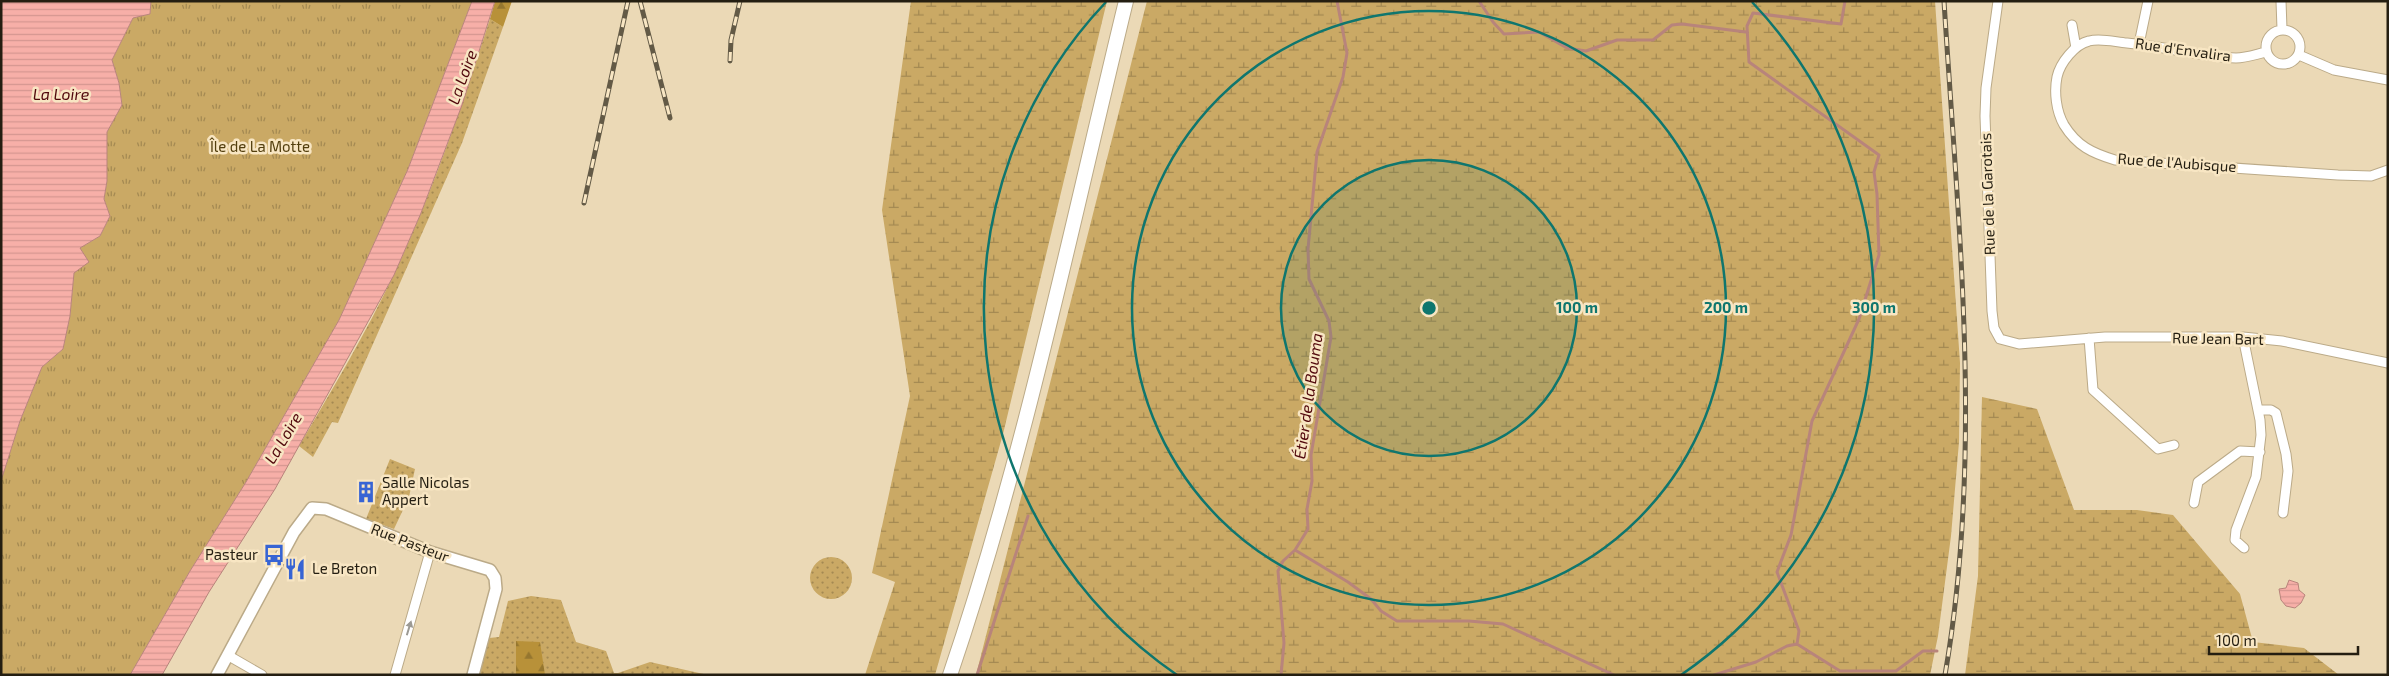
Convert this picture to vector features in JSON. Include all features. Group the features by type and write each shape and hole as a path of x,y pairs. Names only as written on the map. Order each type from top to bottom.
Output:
{"main road":[{"path":"950,675 994,538 1018,450 1126,1"}],"street":[{"name":"Rue de la Garotais","path":"1998,1 1986,88 1985,116 1994,328 2000,338 2010,343 2020,344 2046,341"},
{"path":"2139,44 2148,1"},
{"path":"2281,1 2282,29"},
{"path":"2072,26 2076,48"},
{"path":"2282,29 2297,35 2301,45 2299,55 2290,63 2279,64 2273,61 2266,52 2269,37 2282,29"},
{"name":"Rue d'Envalira","path":"2076,48 2088,41 2099,40 2238,58 2266,52"},
{"name":"Rue de l'Aubisque","path":"2076,48 2068,56 2058,74 2055,89 2057,102 2061,119 2069,133 2078,145 2094,154 2115,160 2338,175 2371,176 2388,170"},
{"path":"2299,55 2334,70 2388,80"},
{"name":"Rue Jean Bart","path":"2046,341 2089,338 2243,337 2282,341 2388,363"},
{"path":"2243,337 2261,434 2260,452 2251,493 2236,530 2235,540 2244,548"},
{"path":"2089,338 2093,390 2158,449 2174,445"},
{"path":"2258,410 2271,410 2276,413 2286,454 2288,471 2282,513"},
{"path":"2194,503 2198,482 2240,452 2260,452"},
{"name":"Rue Pasteur","path":"229,656 294,532 312,508 326,509 430,552 490,570 495,578 496,589 473,675"},
{"path":"395,675 430,552"},
{"path":"217,675 229,656 262,675"}],"green space":[{"name":"Île de La Motte","path":"151,1 472,1 408,169 339,320 246,482 190,571 130,675 1,675 1,481 20,421 42,367 63,349 70,316 74,273 80,248 100,236 110,216 104,199 107,181 107,132 122,105 119,83 112,60 133,18 150,14"},
{"path":"495,1 512,1 503,27 490,19"},
{"path":"911,1 1107,1 1003,434 935,675 865,675 895,582 872,573 910,396 882,210"},
{"path":"1147,1 1935,1 1960,363 1959,442 1951,536 1938,636 1930,675 976,675"},
{"path":"490,19 503,27 462,143 338,423 332,422 313,457 299,446 360,340 383,296 422,212 469,84"},
{"path":"1982,397 2037,409 2074,510 2137,510 2173,515 2240,594 2253,642 2304,648 2339,675 1965,675 1978,576"},
{"path":"390,459 415,469 409,497 394,529 366,519"},
{"path":"827,557 835,557 846,563 852,578 846,593 835,599 827,599 816,593 810,582 810,574 816,563"},
{"path":"531,596 561,600 576,642 606,651 614,673 650,662 708,675 479,675 489,638 499,637 508,601"},
{"path":"516,641 540,642 545,675 516,675"}],"water":[{"name":"La Loire","path":"1,1 151,1 150,14 133,18 112,60 119,83 122,105 107,132 107,181 104,199 110,216 100,236 80,248 89,262 74,273 70,316 63,349 42,367 20,421 1,481"},
{"path":"472,1 495,1 462,105 421,213 394,275 275,489 209,592 162,675 130,675 190,571 246,482 339,320 408,169"},
{"path":"2289,580 2298,583 2299,590 2305,595 2301,603 2295,608 2286,606 2281,600 2279,589 2286,588"}],"waterway":[{"name":"Étier de la Bouma","path":"1281,675 1284,643 1278,571 1283,561 1295,550 1308,529 1307,509 1312,481 1311,455 1331,337 1329,321 1309,279 1308,249 1317,152 1343,77 1347,53 1337,1"},
{"path":"1479,1 1493,22 1504,34 1539,32 1567,48 1586,51 1617,40 1653,40 1672,25 1682,24 1746,32"},
{"path":"1845,1 1841,24 1753,13 1747,26 1749,62 1879,155 1874,172 1877,194 1879,255 1859,319 1812,421 1791,535 1777,572 1799,631 1797,644 1840,671 1896,671 1923,651 1937,651"},
{"path":"977,675 1028,516"},
{"path":"1295,550 1348,582 1371,599 1381,611 1397,621 1469,621 1503,624 1614,675"},
{"path":"1714,675 1756,662 1787,646 1797,644"}],"railway":[{"path":"584,203 628,1"},
{"path":"640,1 670,118"},
{"path":"730,61 731,40 740,1"},
{"path":"1944,1 1961,254 1966,422 1963,507 1957,591 1945,675"}],"place":[{"name":"Salle Nicolas Appert","path":"366,492"},
{"name":"Pasteur","path":"274,555"},
{"name":"Le Breton","path":"295,569"}]}
